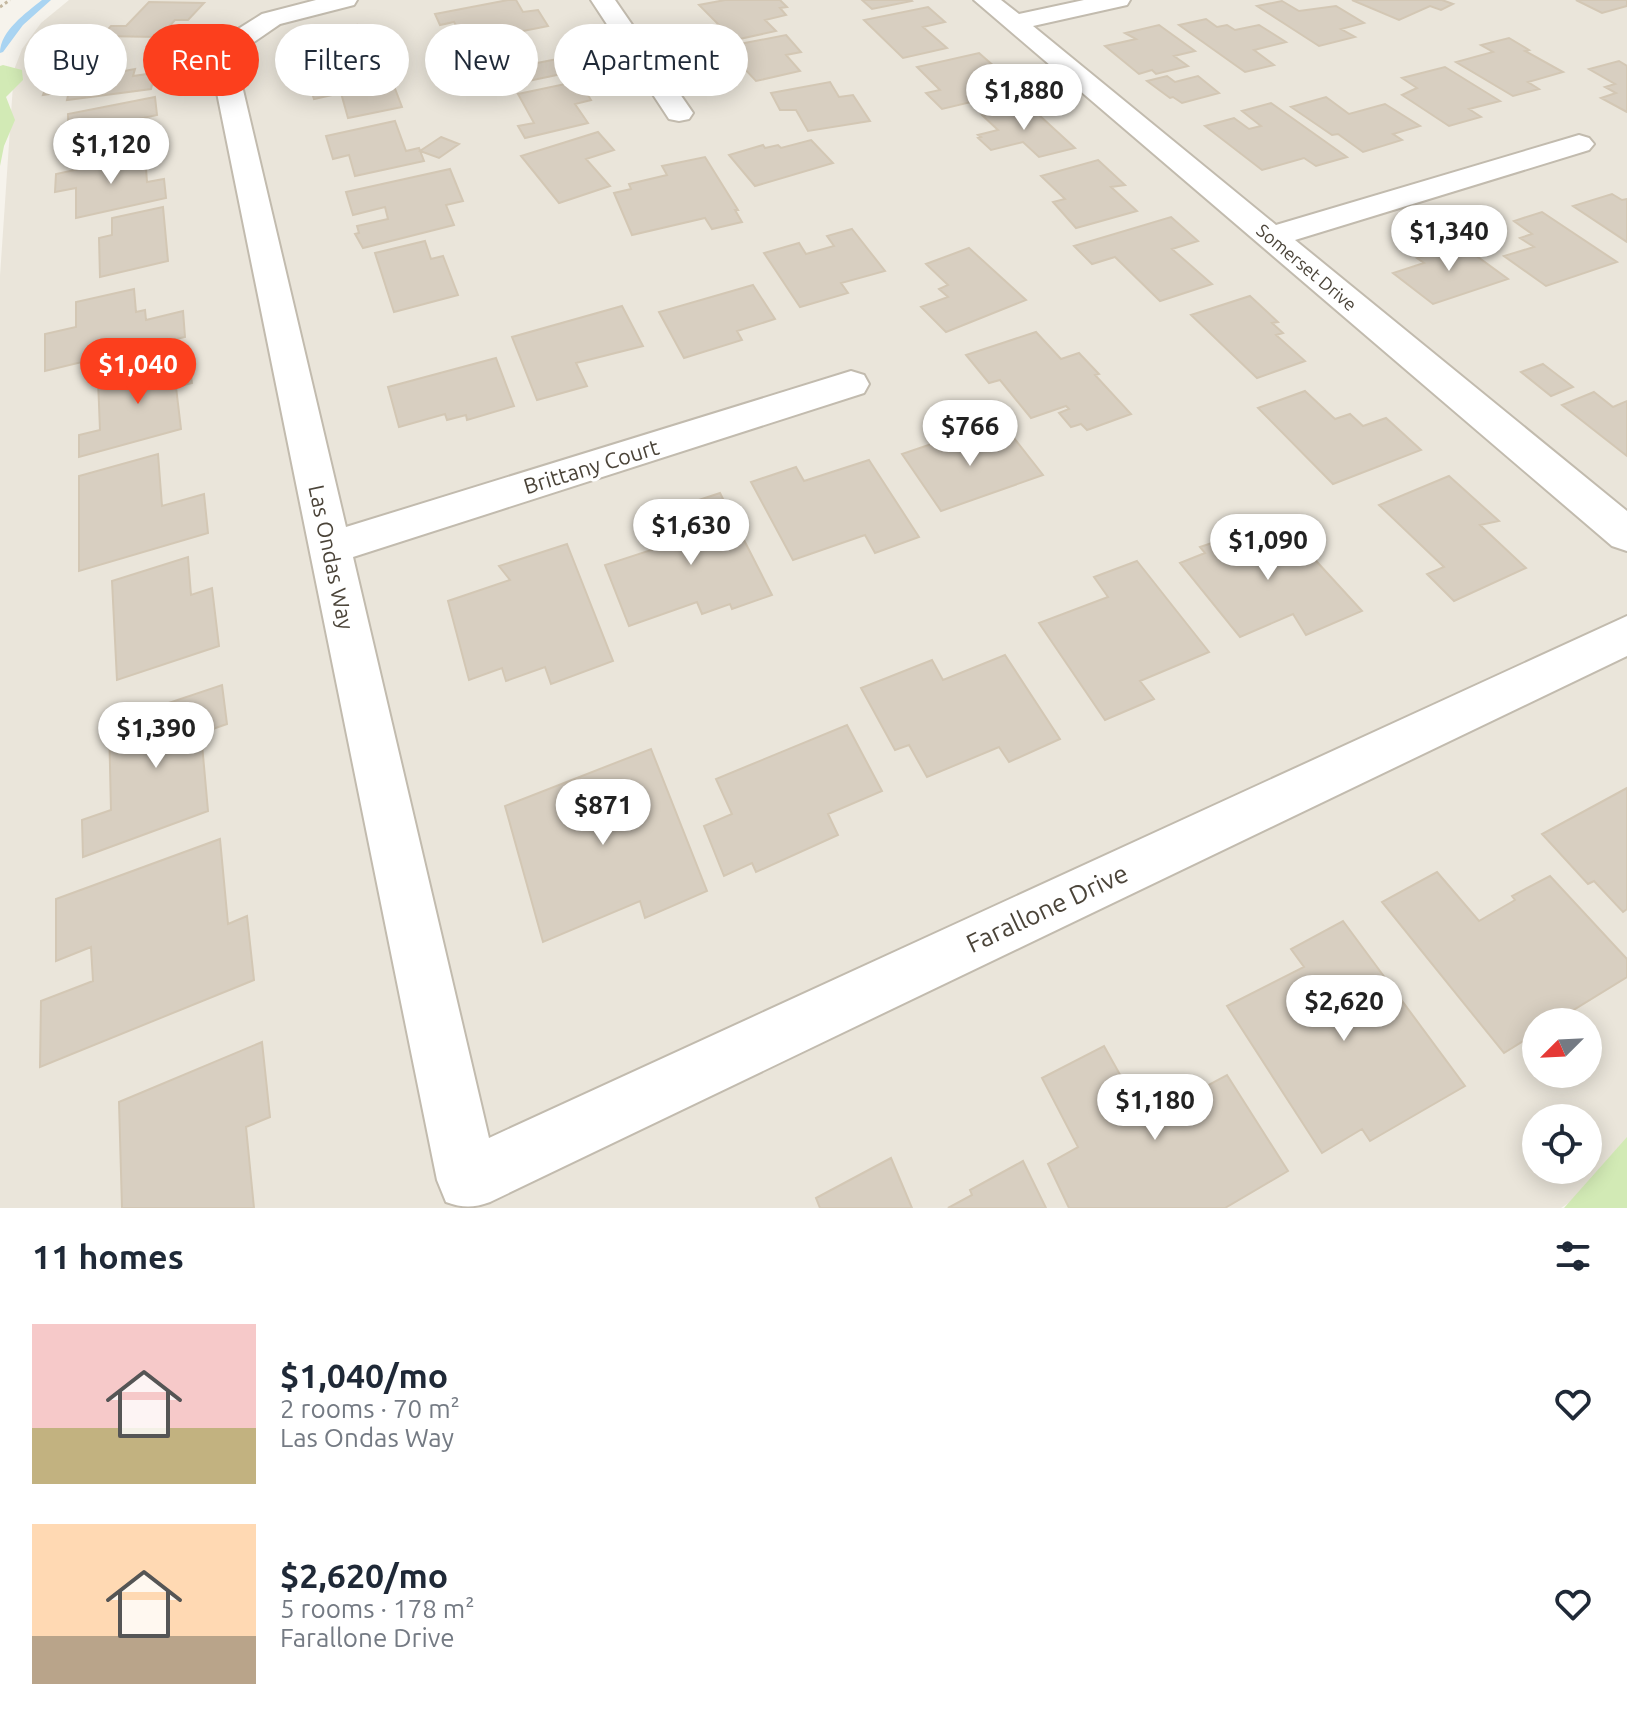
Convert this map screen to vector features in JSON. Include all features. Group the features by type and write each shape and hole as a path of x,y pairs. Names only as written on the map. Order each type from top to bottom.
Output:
{"street":[{"name":"Las Ondas Way","path":"339,0 271,19 236,42 226,73 468,1180"},
{"path":"603,0 679,113"},
{"name":"Somerset Drive","path":"986,0 1627,535"},
{"path":"1014,23 1118,0"},
{"path":"1270,237 1579,144"},
{"name":"Brittany Court","path":"330,548 851,384"},
{"name":"Farallone Drive","path":"468,1180 1627,635"}],"path":[{"path":"0,7 10,0"}],"shaded area":[{"path":"69,0 1627,0 1627,1164 1602,1181 1602,1104 1522,1104 1522,1184 1597,1184 1561,1208 0,1208 0,276 14,70 24,46 24,96 127,96 127,24 40,24"}],"green space":[{"path":"0,66 22,70 23,80 6,97 15,120 0,166"},
{"path":"1627,1137 1627,1208 1564,1208 1585,1184 1602,1184 1602,1165"}],"building":[{"path":"516,0 523,12 538,10 548,26 440,24 435,14"},
{"path":"725,0 780,0 787,7 780,8 786,15 765,20 776,31 748,37 748,24 718,24 699,5"},
{"path":"862,0 911,0 912,1 872,9"},
{"path":"1352,0 1442,0 1453,4 1441,10 1430,6 1399,20"},
{"path":"1576,0 1627,0 1627,6 1602,13"},
{"path":"1282,1 1299,11 1336,6 1364,23 1341,29 1355,37 1319,46 1257,6"},
{"path":"149,2 204,3 188,20 175,20 171,24 143,24 143,37 127,36 127,25"},
{"path":"928,7 945,22 923,27 947,48 903,58 864,20"},
{"path":"1206,19 1217,27 1227,25 1235,30 1259,25 1286,42 1254,50 1274,65 1245,72 1179,25"},
{"path":"1159,25 1195,51 1174,56 1188,66 1156,74 1152,70 1139,74 1105,46 1136,39 1125,33"},
{"path":"786,35 801,52 786,55 800,71 756,81 748,72 748,42"},
{"path":"1509,38 1529,50 1525,51 1563,72 1528,82 1539,89 1513,96 1456,62 1493,52 1481,45"},
{"path":"979,53 995,67 984,70 1009,93 942,109 926,93 940,90 917,67"},
{"path":"554,60 554,76 538,79 538,63"},
{"path":"1619,61 1627,66 1627,112 1601,98 1616,93 1605,87 1615,84 1589,69"},
{"path":"1445,67 1500,101 1469,109 1481,117 1449,126 1402,95 1417,88 1402,78"},
{"path":"135,69 133,76 143,75 143,90 127,92 127,70"},
{"path":"1167,76 1175,82 1198,76 1219,93 1182,103 1147,81"},
{"path":"830,82 839,97 853,95 870,121 808,131 796,110 780,110 771,93"},
{"path":"554,86 554,96 588,96 591,100 575,104 588,123 525,138 518,126 534,123 519,96 538,96 538,90"},
{"path":"68,96 98,96 67,100"},
{"path":"342,96 398,96 402,107 348,118"},
{"path":"155,97 157,115 125,122 130,148 69,161 68,114"},
{"path":"1326,97 1349,114 1385,104 1420,126 1393,134 1402,140 1363,152 1291,107"},
{"path":"1271,103 1347,157 1316,166 1304,158 1262,170 1205,126 1234,118 1249,129 1261,126 1242,111"},
{"path":"1027,104 1075,148 1039,157 1023,142 991,150 978,138 981,137 978,135 998,130 982,115"},
{"path":"395,121 406,151 419,148 424,161 355,176 349,155 333,159 326,136"},
{"path":"598,132 614,150 586,159 610,186 559,203 521,156"},
{"path":"441,137 459,144 439,158 420,151"},
{"path":"811,140 833,163 755,186 729,155 763,145 765,148 778,145 781,148"},
{"path":"145,155 147,182 164,179 166,198 76,218 76,188 55,192 56,174"},
{"path":"705,157 738,210 735,210 742,222 712,229 705,218 632,235 614,193 631,189 629,184 667,175 662,166"},
{"path":"1098,160 1125,185 1111,187 1137,211 1076,228 1053,202 1065,199 1041,176"},
{"path":"450,169 463,201 446,205 454,225 363,248 355,234 359,233 357,226 388,219 385,207 353,215 346,192"},
{"path":"1612,194 1622,200 1627,199 1627,242 1573,206"},
{"path":"163,207 168,261 100,277 99,238 112,235 112,218"},
{"path":"1542,212 1617,262 1546,286 1504,256 1534,247 1520,238 1532,234 1514,221"},
{"path":"1171,217 1198,241 1172,249 1212,284 1160,301 1115,257 1092,264 1074,246"},
{"path":"852,229 885,271 841,283 848,293 800,307 764,253 799,243 806,254 834,246 827,236"},
{"path":"425,241 431,259 443,256 458,295 394,312 375,253"},
{"path":"1456,241 1508,279 1433,304 1393,273 1424,263 1417,258 1430,254 1426,251"},
{"path":"969,248 1026,300 946,332 921,307 948,297 939,289 948,285 926,264"},
{"path":"753,285 775,319 737,331 742,340 684,358 659,312"},
{"path":"134,289 136,312 145,310 146,320 183,311 185,337 45,371 45,334 76,327 76,302"},
{"path":"1250,296 1278,322 1272,323 1283,333 1276,335 1305,361 1257,378 1191,315"},
{"path":"622,306 643,346 576,363 587,386 537,400 512,337"},
{"path":"1036,332 1061,359 1079,353 1131,414 1087,430 1081,424 1071,427 1059,413 1069,409 1066,406 1031,418 1000,380 989,383 966,355"},
{"path":"188,356 192,383 176,387 181,429 79,457 79,435 100,430 98,380"},
{"path":"496,358 514,406 467,420 466,415 447,420 445,414 399,427 388,387"},
{"path":"1543,364 1573,387 1551,396 1521,372"},
{"path":"1305,391 1335,419 1350,414 1363,426 1386,418 1421,450 1333,484 1258,408"},
{"path":"1594,392 1613,407 1627,401 1627,456 1562,405"},
{"path":"1010,433 1043,475 941,511 902,454 961,434 970,446"},
{"path":"158,454 162,506 204,494 208,533 79,571 79,476"},
{"path":"869,460 919,537 875,553 865,535 793,560 751,482 796,467 804,481"},
{"path":"1449,476 1499,521 1480,525 1526,568 1454,601 1427,574 1444,567 1379,505"},
{"path":"720,493 772,595 732,609 730,604 702,614 697,602 629,626 605,565 682,540 668,510"},
{"path":"1274,522 1291,541 1296,539 1362,611 1306,635 1293,614 1240,637 1180,563 1205,553 1200,547"},
{"path":"567,544 613,661 551,684 545,667 506,681 502,668 469,680 448,601 510,580 499,566"},
{"path":"188,557 191,595 212,588 219,646 117,680 112,581"},
{"path":"1137,561 1209,652 1140,681 1154,699 1105,720 1039,623 1108,597 1094,577"},
{"path":"1005,655 1060,739 1009,762 999,747 927,777 909,745 895,750 861,688 932,660 943,680"},
{"path":"222,685 227,724 201,733 208,811 83,857 82,820 111,810 109,723"},
{"path":"847,725 882,791 828,814 838,835 756,872 752,863 724,876 704,826 732,814 716,779"},
{"path":"651,749 707,891 645,918 640,901 543,942 505,806"},
{"path":"1627,788 1627,909 1623,912 1594,881 1588,884 1542,834"},
{"path":"220,839 228,924 247,916 254,980 40,1067 41,1001 93,981 91,947 56,961 56,899"},
{"path":"1437,872 1479,921 1515,900 1512,896 1550,876 1627,959 1627,977 1577,1008 1522,1008 1522,1042 1504,1053 1382,902"},
{"path":"1343,921 1465,1086 1370,1141 1362,1129 1322,1153 1227,1006 1304,967 1291,949"},
{"path":"262,1042 270,1117 246,1127 254,1208 122,1208 119,1102"},
{"path":"1104,1046 1128,1089 1151,1077 1168,1107 1227,1075 1288,1171 1225,1208 1069,1208 1048,1164 1078,1147 1042,1078"},
{"path":"891,1158 912,1208 820,1208 816,1198"},
{"path":"1023,1161 1046,1208 948,1208 972,1195 970,1190"}],"waterway":[{"path":"0,50 20,23 47,0"}]}
